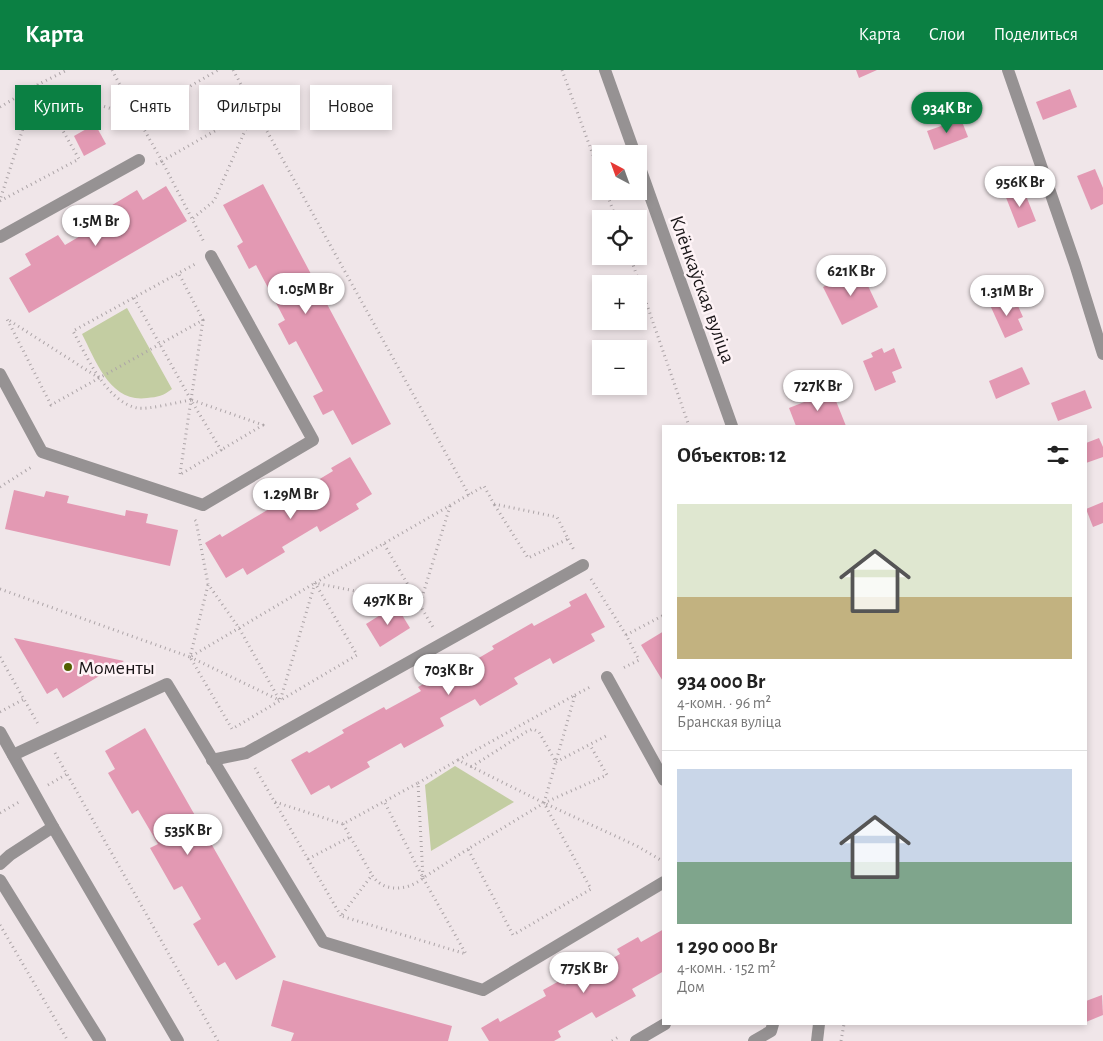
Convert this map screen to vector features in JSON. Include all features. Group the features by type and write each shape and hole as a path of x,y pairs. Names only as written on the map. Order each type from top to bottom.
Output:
{"street":[{"path":"605,70 632,145"},
{"path":"1008,70 1075,264 1103,354"},
{"path":"0,237 139,160"},
{"name":"Клёнкаўская вуліца","path":"648,190 732,425"},
{"path":"0,374 42,452 203,505 313,440 211,256"},
{"path":"212,760 246,753 583,565"},
{"path":"607,677 662,776"},
{"path":"13,755 166,684 323,942 484,990 662,883"},
{"path":"0,732 53,828 178,1041"},
{"path":"0,864 10,855 53,828"},
{"path":"0,880 100,1041"},
{"path":"636,1041 663,1025"},
{"path":"754,1041 771,1031 773,1025"},
{"path":"817,1041 819,1025"}],"path":[{"path":"37,85 67,70"},
{"path":"112,70 120,85"},
{"path":"189,87 218,70"},
{"path":"233,70 242,85"},
{"path":"562,70 592,152"},
{"path":"0,108 15,99"},
{"path":"0,201 23,130"},
{"path":"0,201 79,159 63,130"},
{"path":"144,130 211,256 73,332 100,378 121,401 138,408 191,400 263,425 180,474 191,400 203,320 179,274"},
{"path":"162,161 216,130"},
{"path":"192,219 214,201 245,130"},
{"path":"267,130 469,495"},
{"path":"633,265 690,425"},
{"path":"134,298 221,450"},
{"path":"100,378 7,318 51,405 100,378 203,320"},
{"path":"190,657 484,486 528,558 568,539"},
{"path":"494,504 557,517 639,660 607,677"},
{"path":"420,604 450,506"},
{"path":"196,521 208,584 239,628 280,701"},
{"path":"384,544 442,643"},
{"path":"315,583 420,604"},
{"path":"232,729 357,655 315,583"},
{"path":"280,701 315,583"},
{"path":"208,584 190,657 341,916 466,954 423,878 384,802"},
{"path":"0,589 190,657 280,701"},
{"path":"626,635 662,616"},
{"path":"0,657 218,1041"},
{"path":"343,824 575,695 544,803 591,889 513,935 468,849"},
{"path":"0,712 24,699"},
{"path":"471,767 533,729 539,732 556,762"},
{"path":"556,762 608,735"},
{"path":"275,802 343,824 375,880 394,888 412,885 544,803 606,776 590,745"},
{"path":"458,760 544,803 637,846 662,861"},
{"path":"418,783 423,878"},
{"path":"0,808 4,811"},
{"path":"308,859 350,837"},
{"path":"341,916 372,874"},
{"path":"0,925 68,1041"},
{"path":"841,1041 844,1025"}],"green space":[{"path":"127,308 172,389 163,395 151,398 134,398 123,394 106,378 82,334"},
{"path":"455,766 514,802 431,851 425,785"}],"building":[{"path":"856,70 877,70 859,78"},
{"path":"1070,89 1077,107 1043,120 1036,102"},
{"path":"961,119 968,137 934,150 927,131"},
{"path":"84,130 98,130 106,144 84,156 74,136"},
{"path":"1095,169 1103,188 1103,204 1091,210 1077,176"},
{"path":"263,184 391,424 352,445 333,410 323,415 313,396 323,391 296,341 289,345 278,324 285,320 256,265 249,269 237,246 243,242 223,205"},
{"path":"166,186 187,221 29,313 9,278 31,265 25,254 58,235 65,245 109,219 104,210 137,190 143,200"},
{"path":"1023,188 1036,221 1018,228 1005,195"},
{"path":"860,269 878,307 842,325 823,287"},
{"path":"1008,297 1013,308 1018,306 1023,317 1018,319 1023,330 1005,338 990,305"},
{"path":"882,348 884,353 894,348 902,368 892,372 896,382 875,391 863,361 873,357 871,353"},
{"path":"1022,367 1030,384 996,399 989,381"},
{"path":"1085,390 1092,408 1058,421 1051,403"},
{"path":"832,391 846,425 796,425 789,408"},
{"path":"1099,438 1103,447 1103,457 1087,463 1087,443"},
{"path":"350,457 372,494 356,504 359,509 320,532 317,526 282,547 285,552 247,575 243,568 226,578 205,543 220,534 222,537 269,509 267,505 286,494 288,498 333,471 331,468"},
{"path":"14,490 44,497 46,491 69,496 67,503 125,516 126,510 148,514 146,523 178,530 170,566 5,529"},
{"path":"1103,502 1103,523 1093,527 1087,509"},
{"path":"586,593 605,627 591,634 595,641 553,664 550,658 514,678 518,684 480,706 475,699 440,718 444,726 404,748 401,743 367,762 370,767 331,789 329,785 311,795 291,760 307,751 309,753 344,733 342,730 384,707 386,710 421,691 418,687 458,665 460,669 494,649 492,646 532,623 534,626 571,606 569,602"},
{"path":"396,605 410,628 380,647 366,624"},
{"path":"662,632 662,680 641,645"},
{"path":"14,638 124,661 63,698 57,688 47,694"},
{"path":"145,728 276,957 236,980 225,962 218,966 193,924 201,919 182,886 174,890 150,848 158,844 138,810 132,814 108,773 115,769 105,751"},
{"path":"662,930 662,972 632,989 636,996 596,1018 592,1012 558,1031 561,1037 554,1041 489,1041 481,1028 498,1018 500,1022 546,996 543,990 561,980 565,985 620,954 617,949 638,937 641,942"},
{"path":"283,980 452,1026 448,1041 291,1041 294,1033 271,1026"},
{"path":"1102,995 1103,1015 1087,1022 1087,1001"}],"place":[{"name":"Моменты","path":"68,667"}]}
